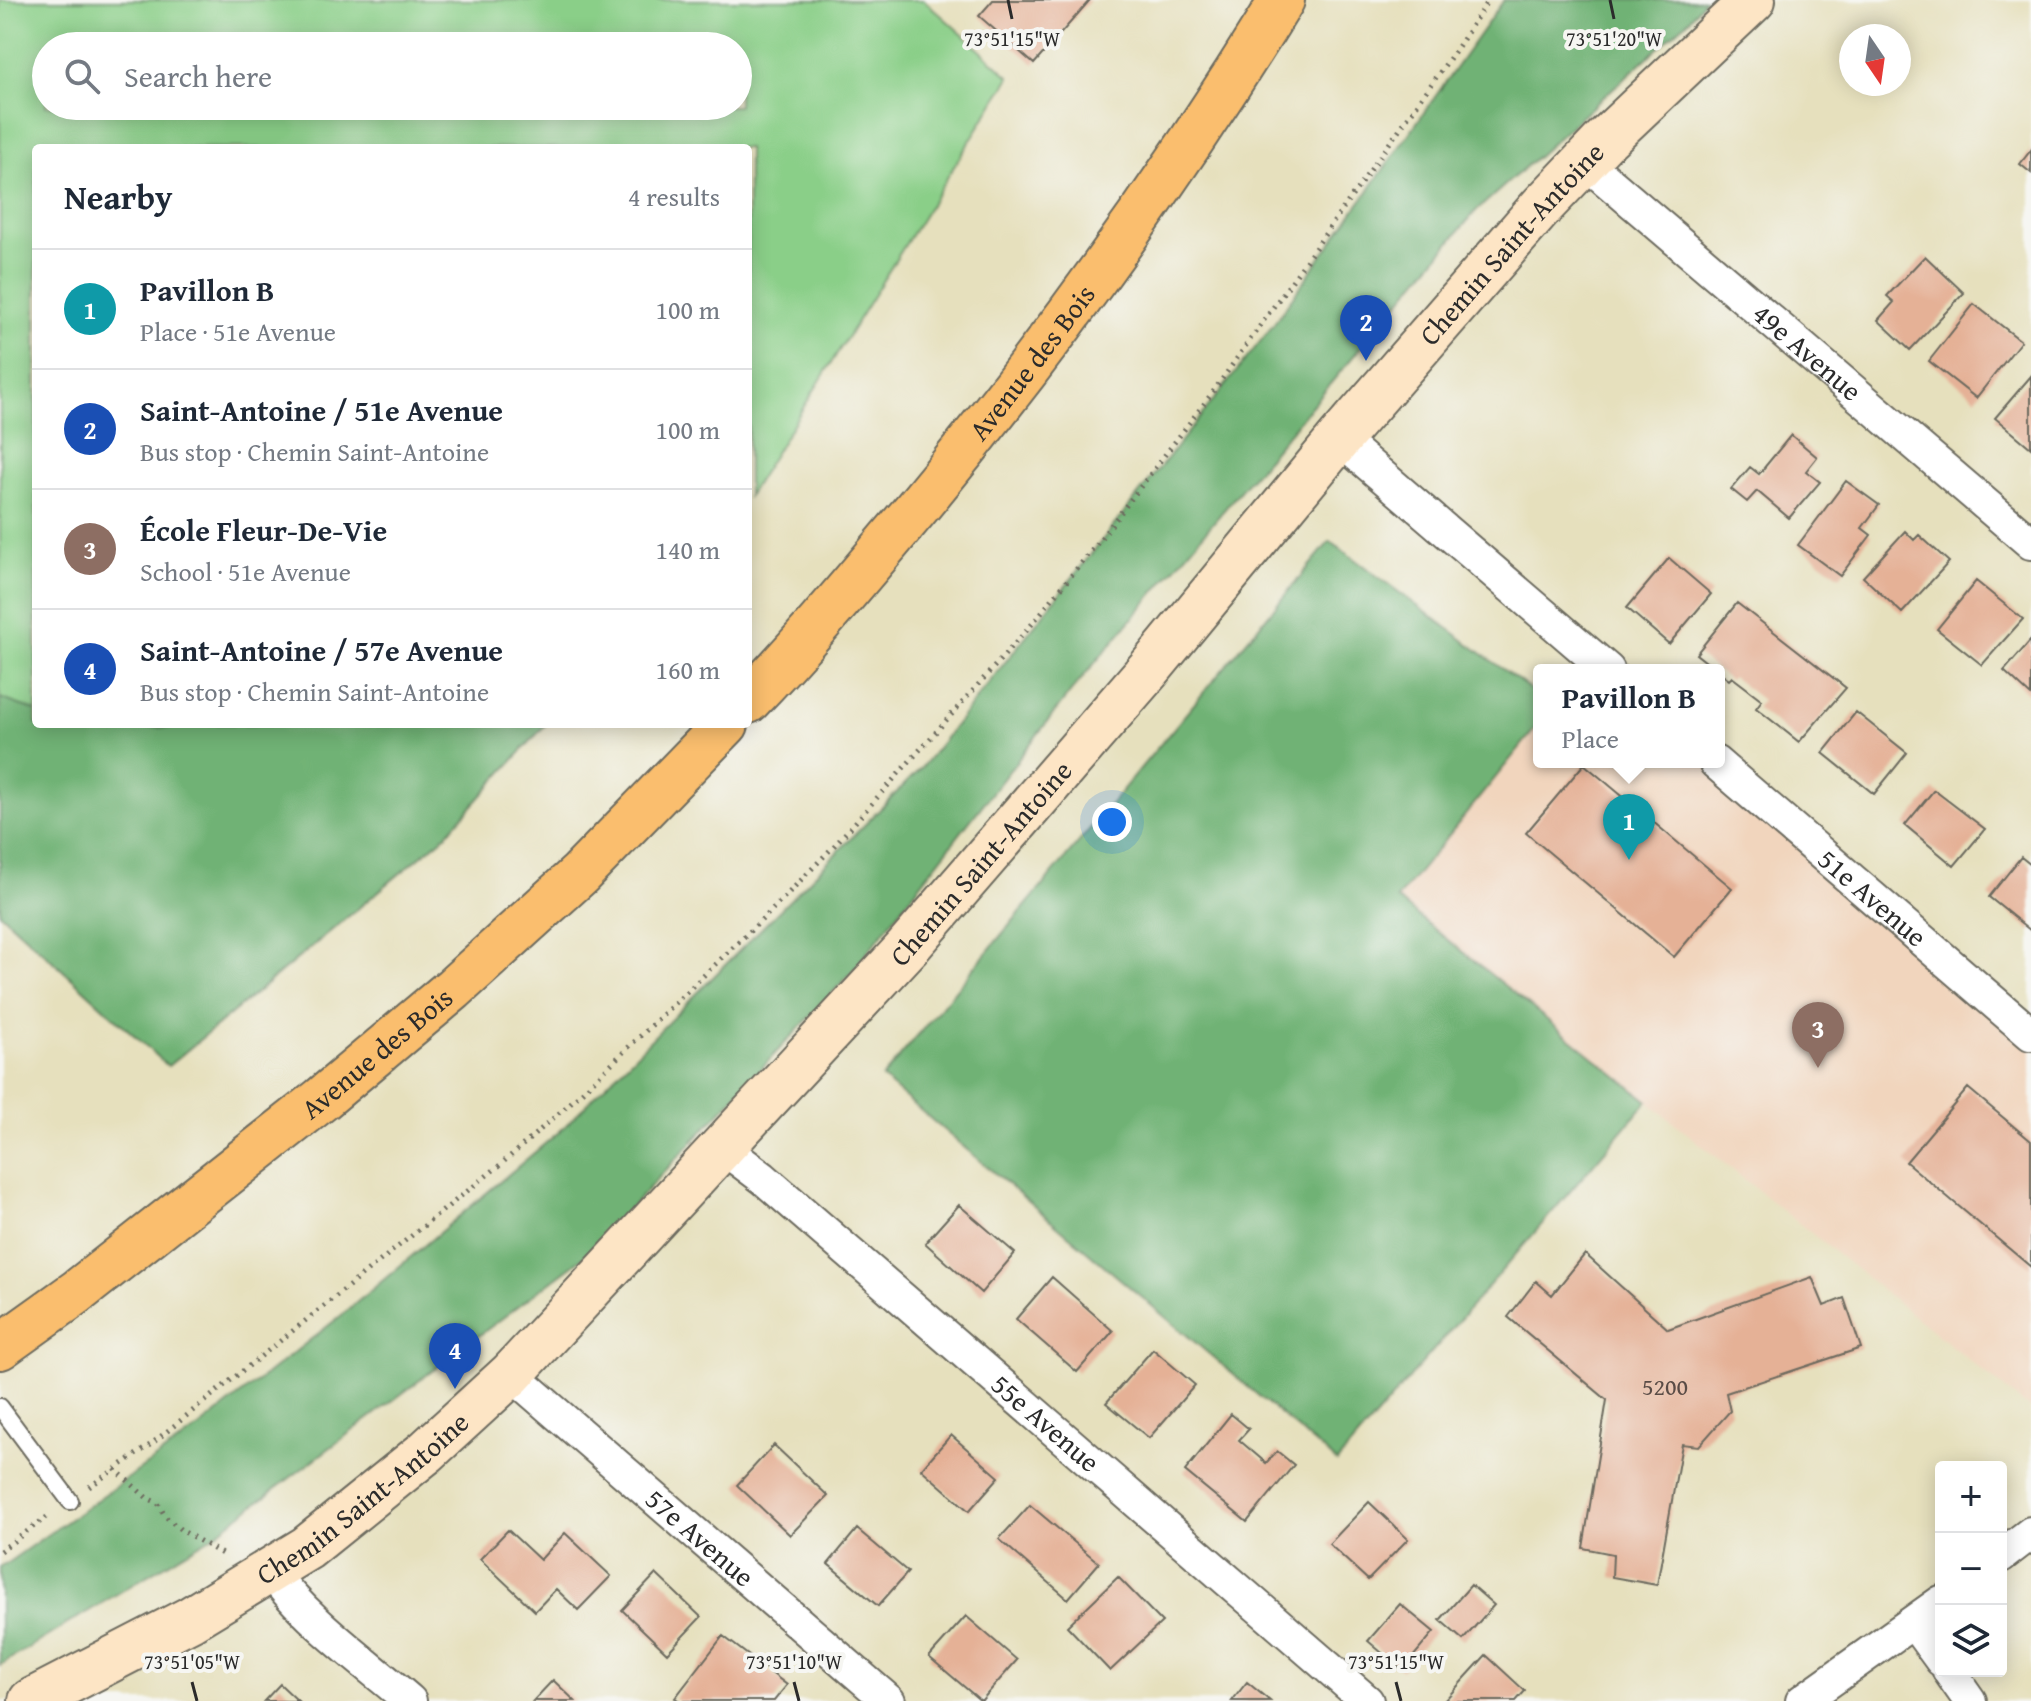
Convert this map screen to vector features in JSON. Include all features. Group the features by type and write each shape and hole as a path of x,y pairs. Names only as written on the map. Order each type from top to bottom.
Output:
{"main road":[{"name":"Avenue des Bois","path":"752,696 894,535 1020,380 1117,251 1173,170 1282,0"},
{"name":"Avenue des Bois","path":"0,1347 77,1292 322,1099 453,989 580,874 722,728"}],"street":[{"name":"Chemin Saint-Antoine","path":"31,1701 190,1619 271,1571 346,1519 426,1452 511,1374 846,1016 1071,760 1339,439 1584,161 1753,0"},
{"name":"49e Avenue","path":"1584,161 2031,543"},
{"path":"1339,439 1601,664"},
{"name":"51e Avenue","path":"1722,768 2031,1034"},
{"name":"55e Avenue","path":"723,1148 775,1189 1367,1701"},
{"name":"57e Avenue","path":"511,1374 889,1701"},
{"path":"2007,1551 2031,1533"},
{"path":"271,1571 284,1590 303,1608 410,1701"},
{"path":"1802,1701 1937,1605"},
{"path":"1914,1623 1935,1652"},
{"path":"1953,1677 1970,1701"}],"lane":[{"path":"0,1407 70,1501"}],"path":[{"path":"0,1551 150,1445 533,1136 629,1050 833,847 1028,629 1106,532 1222,380 1488,0"},
{"path":"115,1469 147,1498 158,1503 165,1516 181,1530 230,1557 253,1561 271,1571"}],"shaded area":[{"path":"1533,731 1533,768 1708,768 2031,1034 2031,1410 1396,899"}],"green space":[{"path":"0,0 924,0 1010,77 752,490 752,144 32,144 32,728 542,728 445,836 168,1066 0,913"},
{"path":"1504,0 1705,0 1688,21 1475,212 1073,689 852,972 586,1255 214,1535 0,1665 0,1568 196,1430 343,1314 560,1131 921,768 1267,333"},
{"path":"1330,541 1533,692 1533,731 1397,899 1648,1101 1337,1462 882,1078"},
{"path":"0,698 32,710 32,728 542,728 445,836 168,1066 0,913"}],"building":[{"path":"993,0 1090,0 1034,64 979,16"},
{"path":"2031,150 2031,173 2020,164"},
{"path":"1925,256 1964,293 1910,350 1878,320 1894,302 1887,296"},
{"path":"1974,304 2021,341 1976,398 1929,361"},
{"path":"2031,376 2031,448 1995,418"},
{"path":"1791,435 1817,457 1806,471 1820,482 1789,518 1757,491 1747,502 1731,489 1750,467 1759,474"},
{"path":"1846,481 1879,505 1862,528 1871,535 1840,576 1798,545"},
{"path":"1905,531 1914,540 1919,535 1949,562 1902,613 1863,577"},
{"path":"1669,558 1711,594 1669,644 1627,608"},
{"path":"1976,581 2023,619 1982,665 1937,629"},
{"path":"1737,603 1846,688 1799,742 1756,708 1762,700 1732,677 1729,680 1725,677 1725,664 1709,664 1696,654"},
{"path":"2031,640 2031,696 2004,671"},
{"path":"1856,712 1907,753 1874,794 1823,753"},
{"path":"1581,768 1589,768 1732,888 1674,957 1526,833"},
{"path":"1934,790 1985,829 1954,866 1905,825"},
{"path":"2021,857 2031,865 2031,931 1989,897"},
{"path":"1968,1088 2031,1141 2031,1267 1906,1162"},
{"path":"959,1205 1015,1253 981,1293 925,1243"},
{"path":"1585,1254 1668,1329 1812,1277 1824,1306 1844,1298 1861,1348 1726,1393 1730,1411 1699,1446 1682,1444 1657,1585 1612,1577 1613,1554 1583,1548 1607,1400 1508,1317 1536,1281 1552,1295"},
{"path":"1052,1277 1113,1331 1077,1372 1016,1319"},
{"path":"1153,1349 1195,1385 1149,1438 1106,1403"},
{"path":"1231,1414 1249,1429 1239,1440 1266,1463 1277,1451 1294,1465 1247,1522 1185,1471"},
{"path":"951,1435 999,1477 969,1511 921,1469"},
{"path":"774,1445 828,1496 790,1535 737,1485"},
{"path":"1369,1502 1408,1539 1368,1580 1329,1544"},
{"path":"1030,1505 1099,1563 1068,1599 999,1539"},
{"path":"857,1529 908,1572 878,1606 828,1564"},
{"path":"508,1530 540,1560 565,1533 611,1576 578,1610 556,1589 535,1611 480,1559"},
{"path":"656,1574 701,1617 667,1653 622,1610"},
{"path":"1118,1577 1162,1622 1110,1671 1067,1626"},
{"path":"1471,1585 1494,1605 1463,1640 1440,1620"},
{"path":"1400,1604 1434,1632 1402,1670 1368,1641"},
{"path":"966,1616 1017,1660 981,1701 929,1657"},
{"path":"723,1636 787,1685 774,1701 680,1701 675,1698"},
{"path":"1486,1655 1525,1691 1516,1701 1444,1701"},
{"path":"553,1680 575,1701 533,1701"},
{"path":"1247,1682 1270,1701 1232,1701"},
{"path":"280,1684 298,1701 264,1701"}],"place":[{"name":"Saint-Antoine / 51e Avenue","path":"1366,361"},
{"name":"Pavillon B","path":"1629,860"},
{"name":"École Fleur-De-Vie","path":"1818,1068"},
{"name":"Saint-Antoine / 57e Avenue","path":"455,1389"}]}
